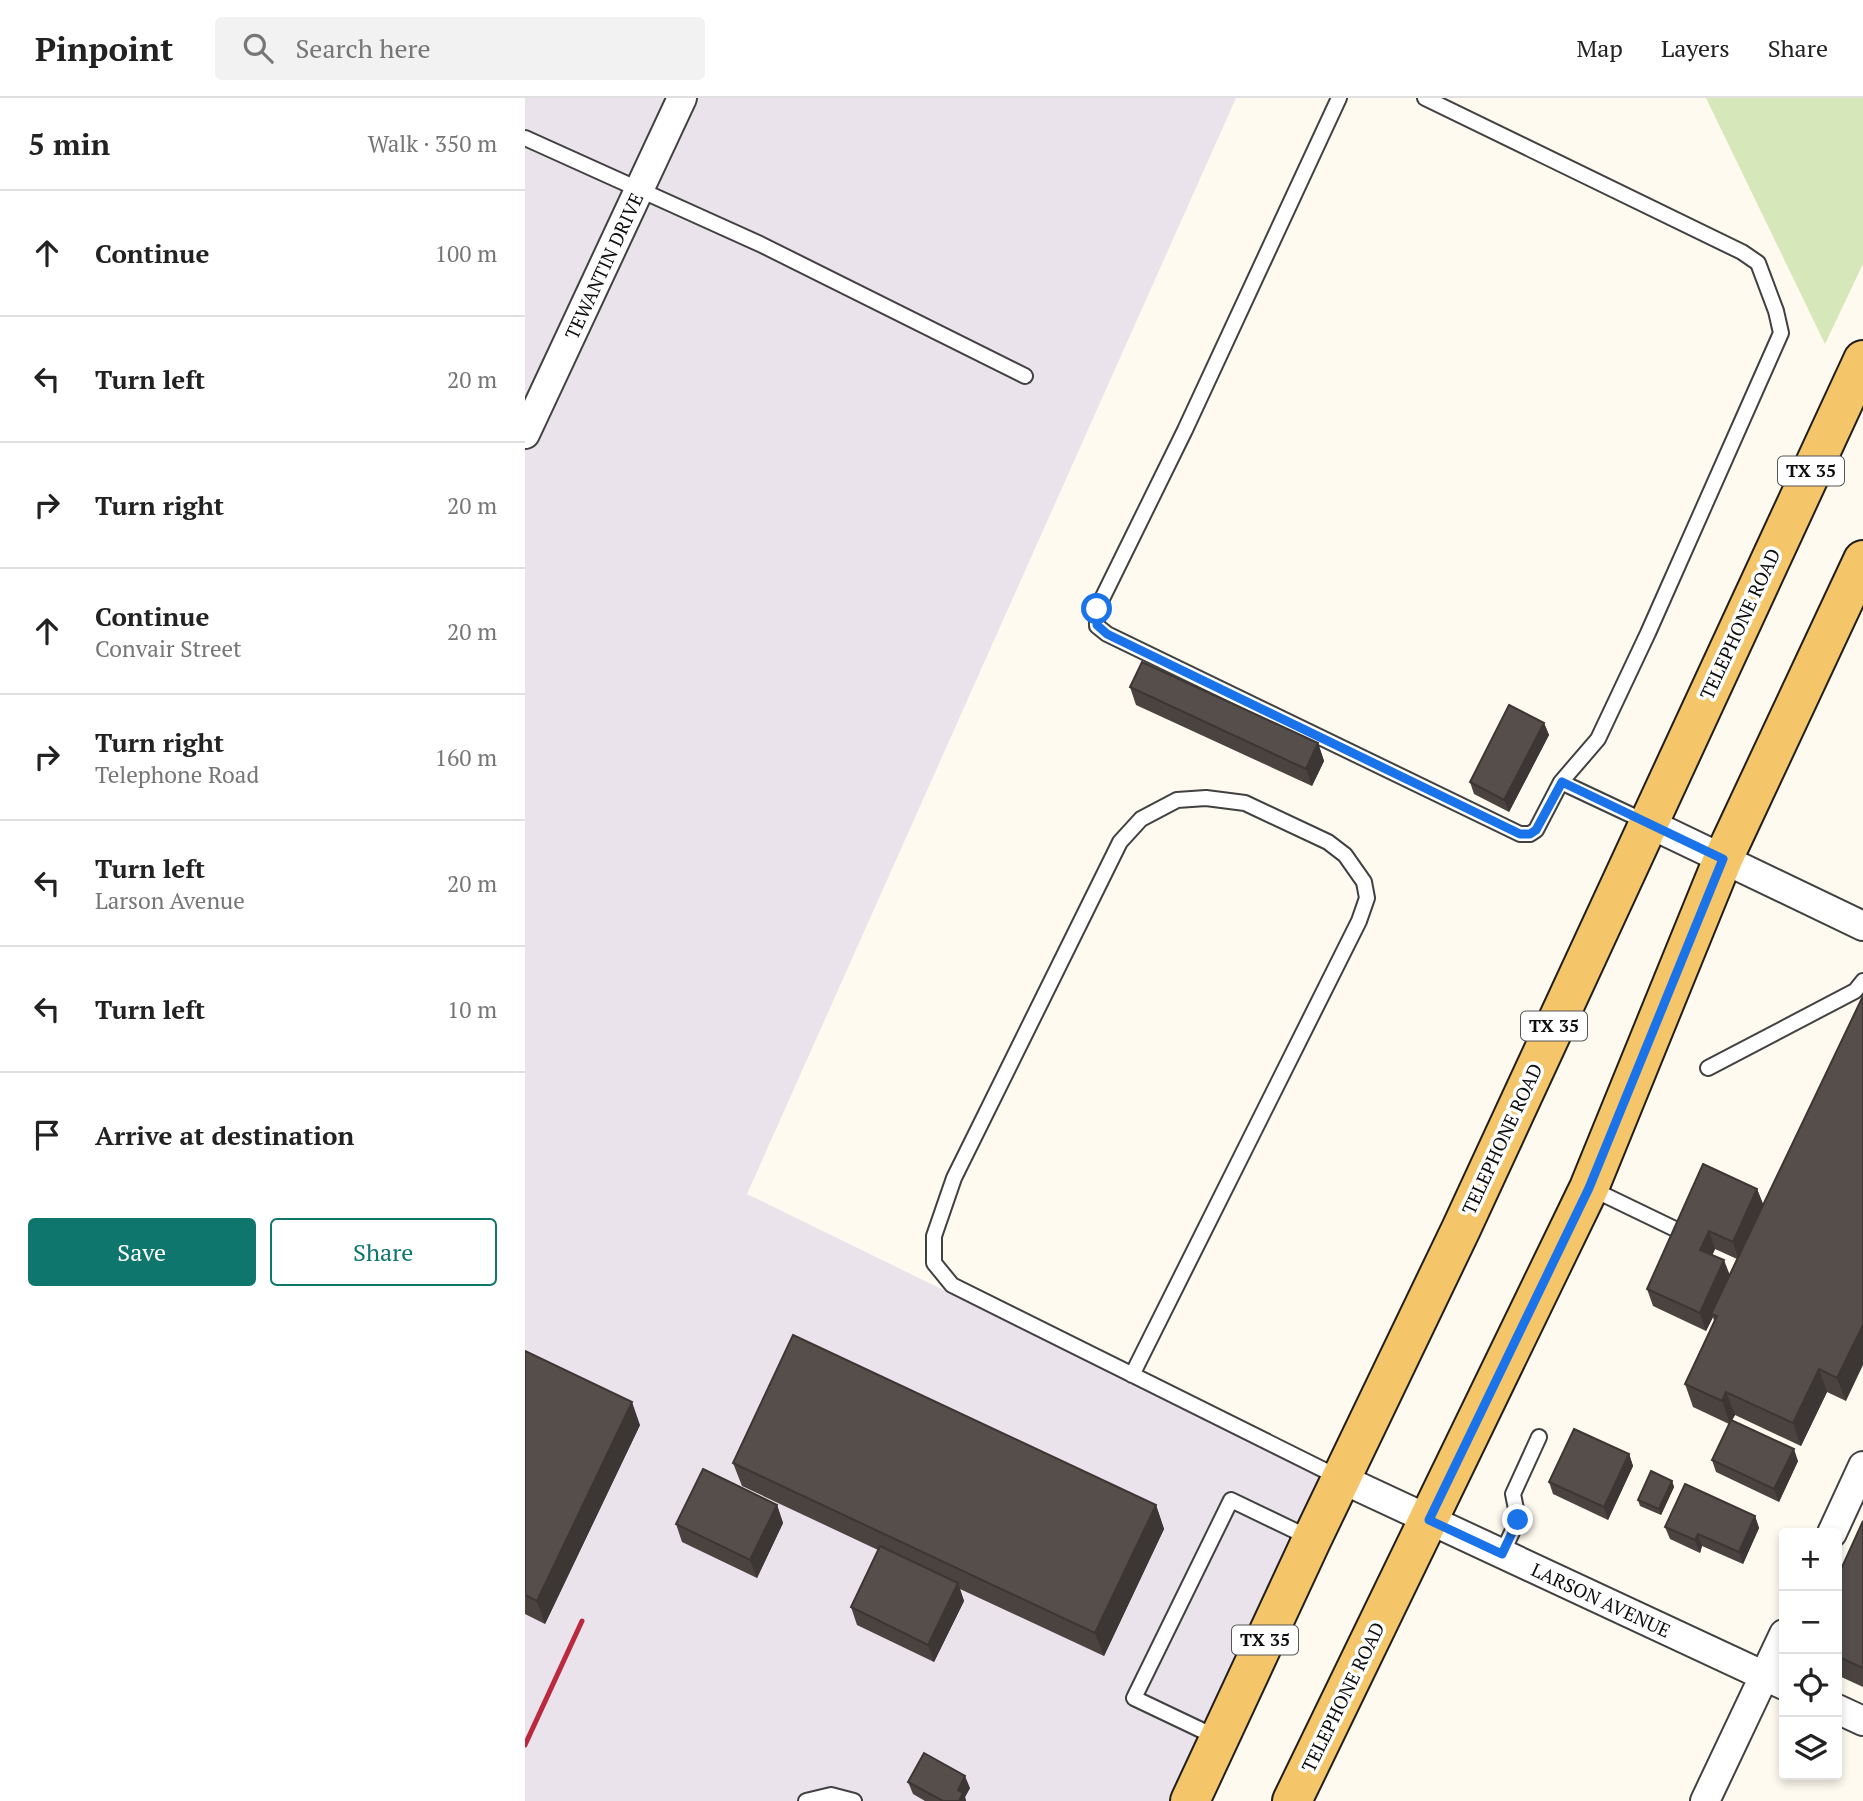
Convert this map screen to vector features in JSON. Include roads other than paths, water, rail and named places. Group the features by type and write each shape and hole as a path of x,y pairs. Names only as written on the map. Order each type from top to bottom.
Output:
{"main road":[{"name":"TELEPHONE ROAD","path":"1190,1801 1467,1216 1863,360"},
{"name":"TELEPHONE ROAD","path":"1292,1801 1589,1188 1723,859 1863,560"}],"street":[{"name":"TEWANTIN DRIVE","path":"525,434 682,98"},
{"path":"1648,823 1863,926"},
{"path":"1834,1528 1863,1466"},
{"name":"LARSON AVENUE","path":"1342,1479 1774,1680"},
{"path":"1705,1801 1774,1680 1780,1654"},
{"path":"1842,1711 1863,1721"}],"lane":[{"path":"1339,98 1185,430 1097,609 1097,625 1107,634 1520,834 1530,834 1536,830 1562,782 1598,739 1781,333 1776,311 1758,263 1742,252 1425,98"},
{"path":"525,138 760,244 1025,376"},
{"path":"1562,782 1648,823"},
{"path":"1132,1375 1359,921 1367,898 1364,882 1345,855 1328,842 1245,803 1206,798 1177,800 1141,819 1120,842 954,1178 934,1236 934,1263 952,1285 1132,1375 1342,1479"},
{"path":"1708,1068 1855,991 1863,981"},
{"path":"1589,1188 1675,1229"},
{"path":"1502,1554 1518,1520 1513,1494 1539,1437"},
{"path":"1219,1739 1134,1698 1231,1500 1312,1539"},
{"path":"806,1801 831,1795 854,1801"}],"railway":[{"path":"525,1745 582,1621"}]}
